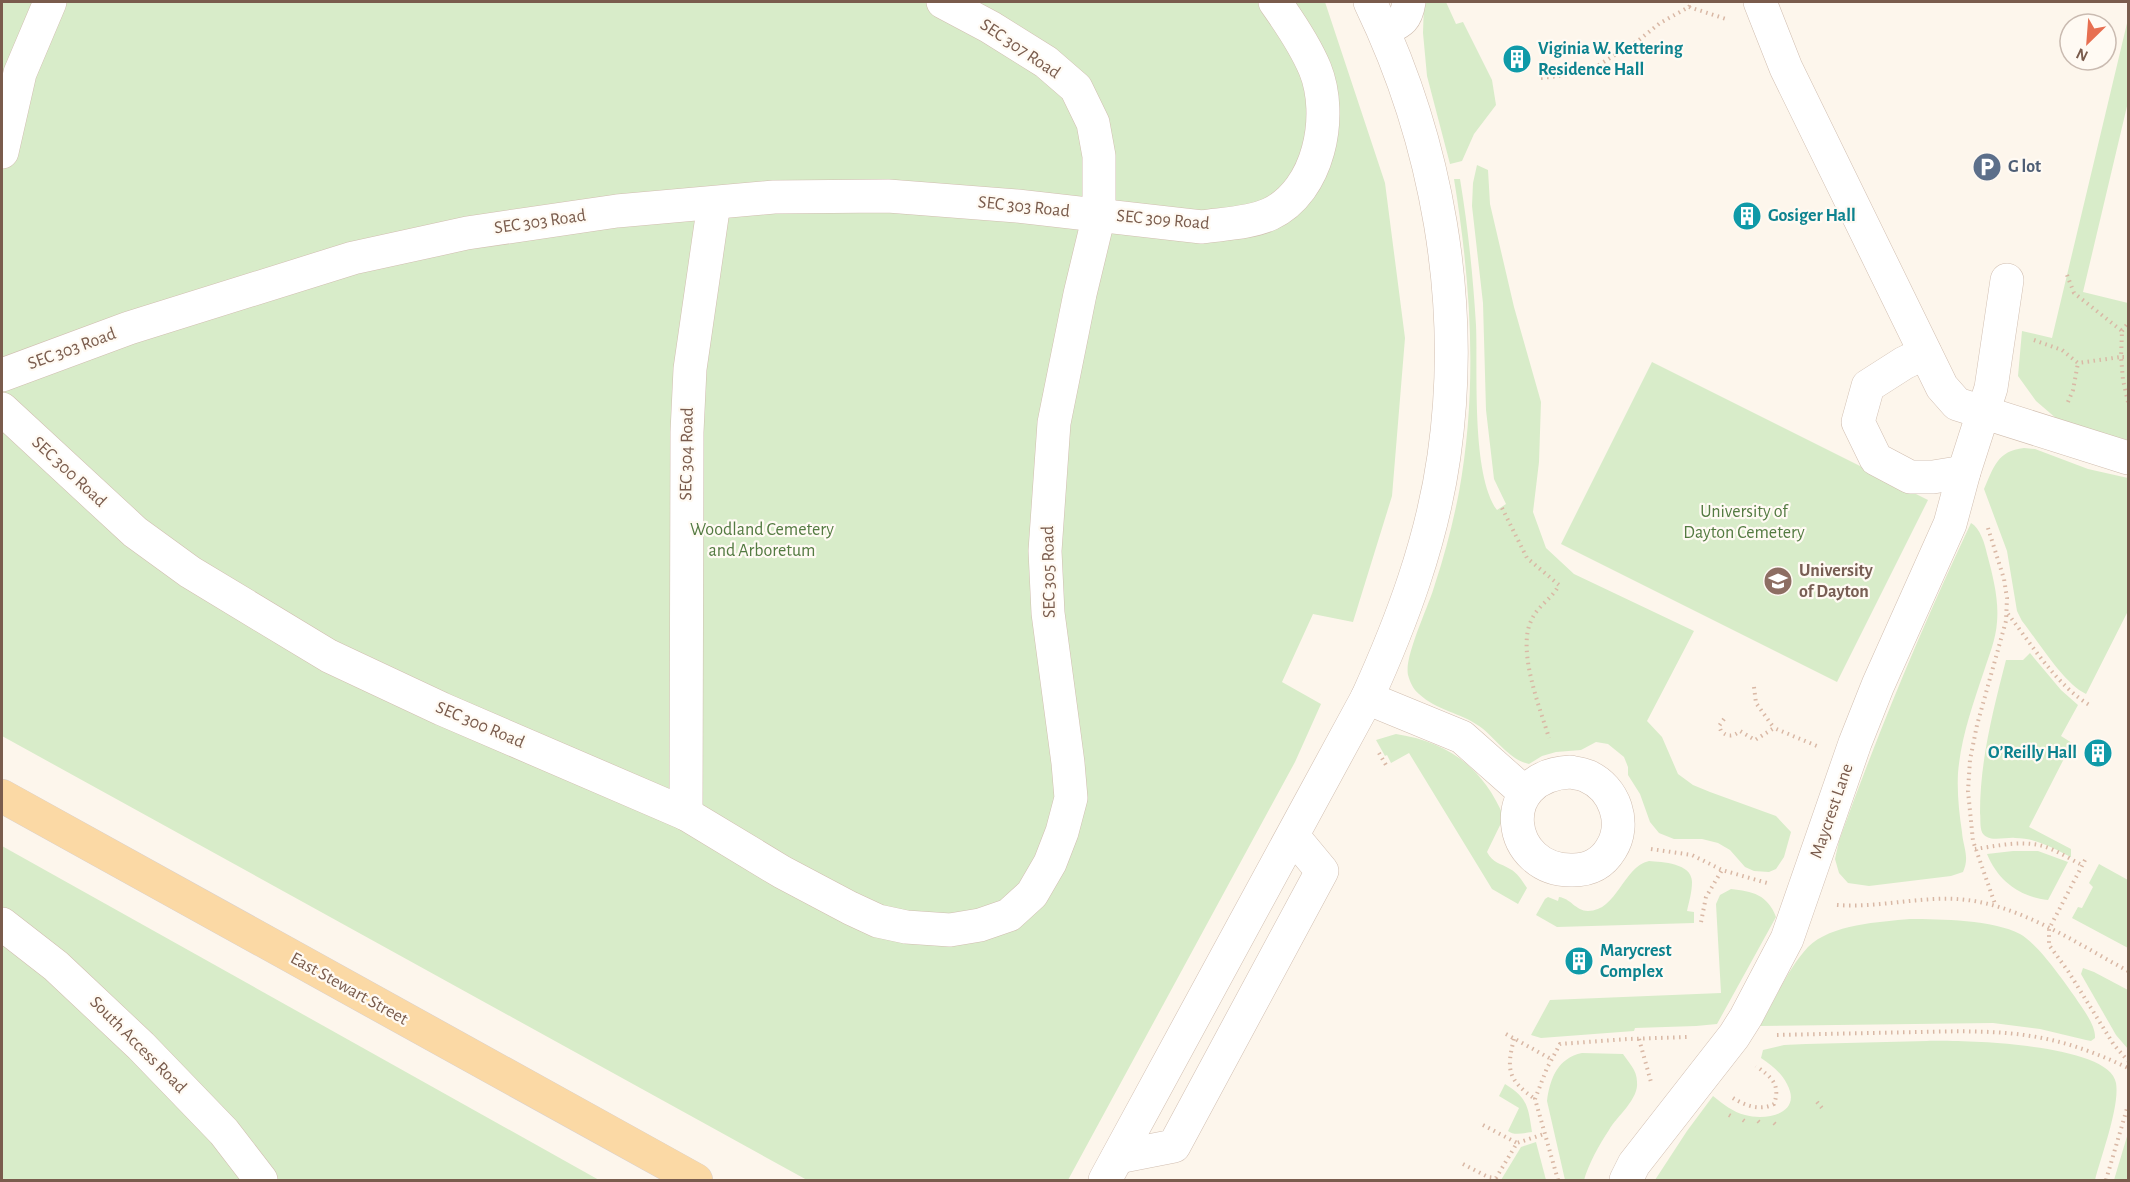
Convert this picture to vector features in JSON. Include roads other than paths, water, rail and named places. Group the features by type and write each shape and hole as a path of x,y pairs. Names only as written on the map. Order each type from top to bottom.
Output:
{"main road":[{"name":"East Stewart Street","path":"2,796 696,1180"}],"street":[{"path":"2,152 20,73 50,2"},
{"name":"SEC 307 Road","path":"943,2 990,27 1046,62 1076,88 1093,123 1099,156 1099,214"},
{"name":"SEC 309 Road","path":"1099,214 1202,227 1232,224 1269,214 1297,195 1310,172 1321,141 1323,110 1316,71 1296,32 1275,2"},
{"path":"1111,1169 1367,698 1400,624 1430,525 1444,458 1450,372 1446,272 1434,187 1411,101 1377,16 1403,19 1408,11 1409,2"},
{"path":"1760,2 1786,68 1942,387 1957,404 2128,458"},
{"name":"SEC 303 Road","path":"2,375 129,328 353,258 467,233 617,211 782,197 888,196 1099,214"},
{"name":"SEC 304 Road","path":"686,814 687,432 690,369 714,203"},
{"name":"SEC 305 Road","path":"1009,915 1032,894 1050,863 1062,832 1071,798 1048,613 1045,551 1054,423 1099,214"},
{"name":"Maycrest Lane","path":"1626,1180 1634,1164 1703,1077 1746,1017 1787,939 1855,743 1882,676 1950,524 1991,388 2007,280"},
{"path":"1925,353 1904,363 1868,386 1858,422 1876,459 1910,477 1934,477 1964,472"},
{"name":"SEC 300 Road","path":"2,409 135,532 190,572 307,644 407,693 686,814 782,872 850,908 884,922 912,928 950,930 975,926 1009,915"},
{"path":"1367,698 1462,737 1524,792"},
{"path":"1111,1169 1174,1146 1322,871 1293,836"},
{"name":"South Access Road","path":"2,924 56,966 141,1046 224,1132 261,1180"}],"place":[{"name":"Viginia W. Kettering Residence Hall","path":"1517,59"},
{"name":"G lot","path":"1987,167"},
{"name":"Gosiger Hall","path":"1747,216"},
{"name":"University of Dayton","path":"1778,581"},
{"name":"O’Reilly Hall","path":"2098,753"},
{"name":"Marycrest Complex","path":"1579,961"}],"park label":[{"name":"University of Dayton Cemetery","path":"1744,522"},
{"name":"Woodland Cemetery and Arboretum","path":"762,540"}]}
